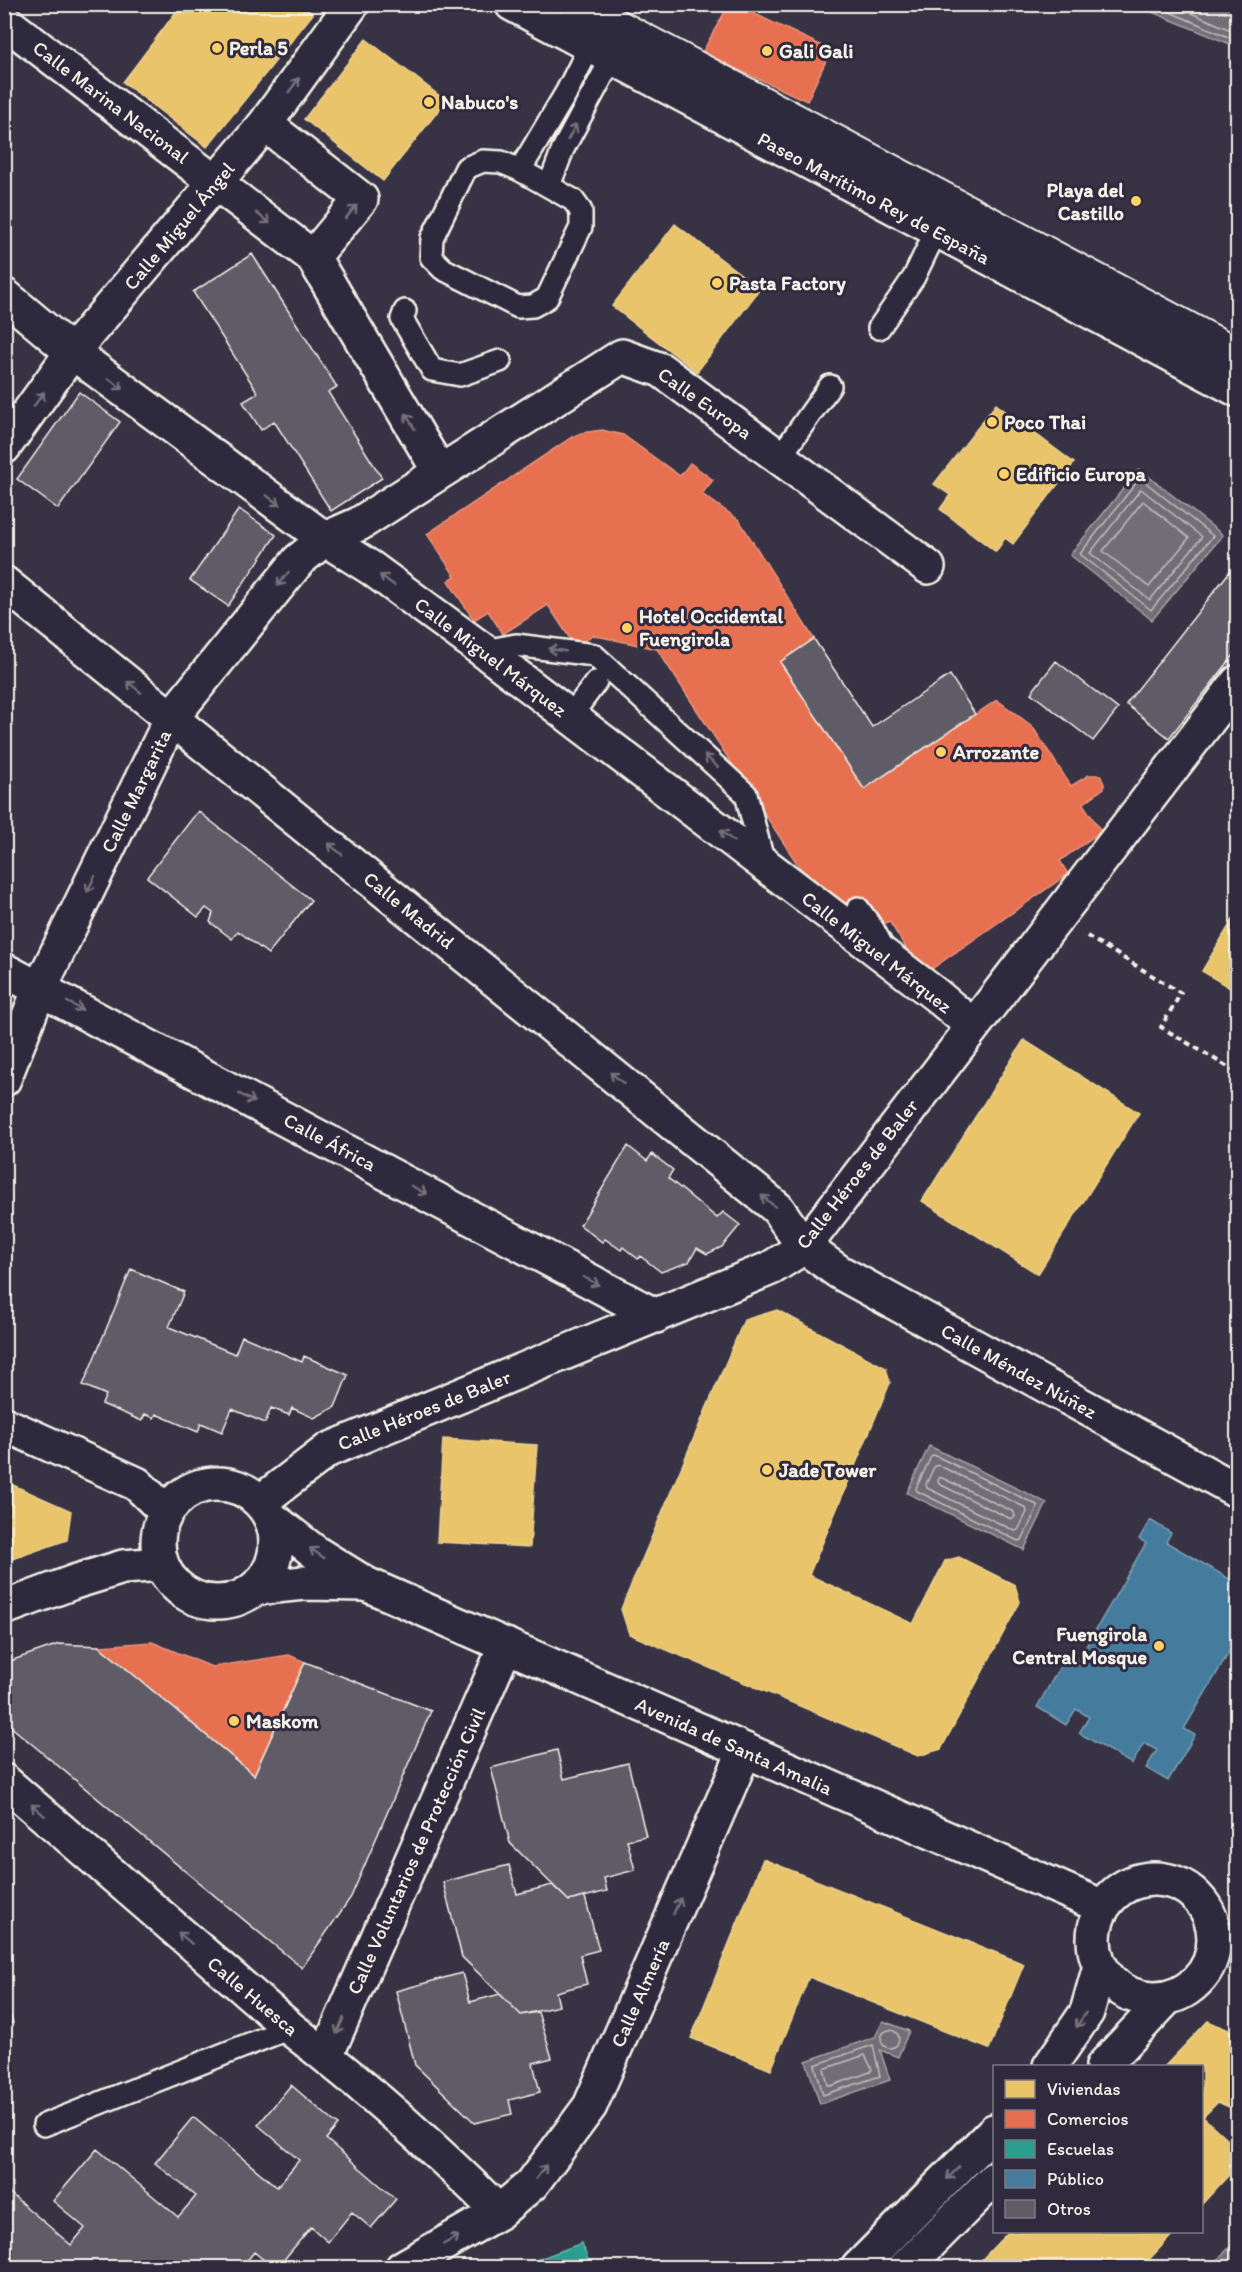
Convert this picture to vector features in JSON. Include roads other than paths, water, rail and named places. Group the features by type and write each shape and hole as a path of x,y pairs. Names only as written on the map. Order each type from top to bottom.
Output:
{"street":[{"name":"Calle Miguel Ángel","path":"4,447 72,352 265,124 352,4"},
{"name":"Paseo Marítimo Rey de España","path":"512,4 1238,390"},
{"path":"576,4 1238,355"},
{"name":"Calle Marina Nacional","path":"4,21 217,182"},
{"path":"265,124 361,199 313,257"},
{"path":"217,182 313,257 439,471"},
{"name":"Calle Miguel Márquez","path":"4,295 72,352 325,539 371,568 484,651 936,995 972,1026"},
{"name":"Calle Europa","path":"325,539 359,524 622,356 662,370 928,567"},
{"name":"Calle Margarita","path":"4,1079 40,988 172,717 299,560 325,539"},
{"name":"Calle Madrid","path":"4,583 777,1208 804,1247"},
{"name":"Calle Héroes de Baler","path":"265,1509 328,1450 771,1268 804,1247 1238,682"},
{"name":"Calle África","path":"4,970 656,1316"},
{"name":"Calle Méndez Núñez","path":"804,1247 839,1272 1238,1491"},
{"path":"4,1424 137,1484 166,1512"},
{"path":"210,1484 229,1485 246,1491 265,1509 276,1535 275,1554 268,1573 256,1588 240,1598 221,1603 202,1601 185,1593 171,1581 162,1564 158,1547 159,1529 166,1512 178,1498 193,1488 210,1484"},
{"name":"Avenida de Santa Amalia","path":"265,1509 316,1553 366,1584 1103,1907"},
{"path":"4,1608 123,1567 162,1564"},
{"name":"Avenida de Santa Amalia","path":"256,1588 304,1582 366,1584"},
{"name":"Calle Voluntarios de Protección Civil","path":"326,2056 506,1645"},
{"name":"Calle Almería","path":"402,2268 499,2212 532,2184 590,2106 745,1750"},
{"name":"Calle Huesca","path":"4,1782 290,2028 326,2056 469,2182 499,2212"},
{"path":"1145,1880 1162,1880 1179,1884 1193,1894 1205,1908 1212,1924 1214,1941 1224,1964 1201,1977 1186,1991 1167,1998 1147,1999 1127,1994 1112,1983 1100,1966 1094,1947 1095,1926 1103,1907 1114,1894 1129,1885 1145,1880"},
{"path":"1051,2065 1087,2012 1100,1966"},
{"path":"1105,2065 1167,1998"},
{"path":"858,2268 993,2132"},
{"path":"905,2268 993,2180"}],"lane":[{"path":"520,170 556,111 601,52"},
{"path":"549,186 601,52"},
{"path":"483,160 501,162 549,186 573,200 581,211 581,227 547,298 533,306 518,307 443,269 431,257 432,238 466,168 483,160"},
{"path":"879,328 914,277 936,231"},
{"path":"405,311 402,319 432,370 460,375 500,361"},
{"path":"780,457 830,386"},
{"path":"484,651 516,645 594,655 746,794 764,865"},
{"path":"570,717 596,682"},
{"path":"858,908 873,929 890,962"},
{"path":"44,2126 290,2028"}],"water":[{"path":"1135,5 1237,5 1237,47"},
{"path":"1139,469 1223,535 1152,620 1070,555"},
{"path":"929,1446 1047,1503 1024,1550 907,1493"},
{"path":"883,2021 909,2031 898,2057 880,2050 890,2080 820,2104 806,2061 875,2037"},
{"path":"1234,2243 1237,2247 1237,2267 1210,2267"}],"place":[{"name":"Perla 5","path":"217,48"},
{"name":"Gali Gali","path":"767,51"},
{"name":"Nabuco's","path":"429,102"},
{"name":"Playa del Castillo","path":"1136,201"},
{"name":"Pasta Factory","path":"717,283"},
{"name":"Poco Thai","path":"992,422"},
{"name":"Edificio Europa","path":"1004,474"},
{"name":"Hotel Occidental Fuengirola","path":"627,628"},
{"name":"Arrozante","path":"941,752"},
{"name":"Jade Tower","path":"767,1470"},
{"name":"Fuengirola Central Mosque","path":"1159,1646"},
{"name":"Maskom","path":"234,1721"}]}
